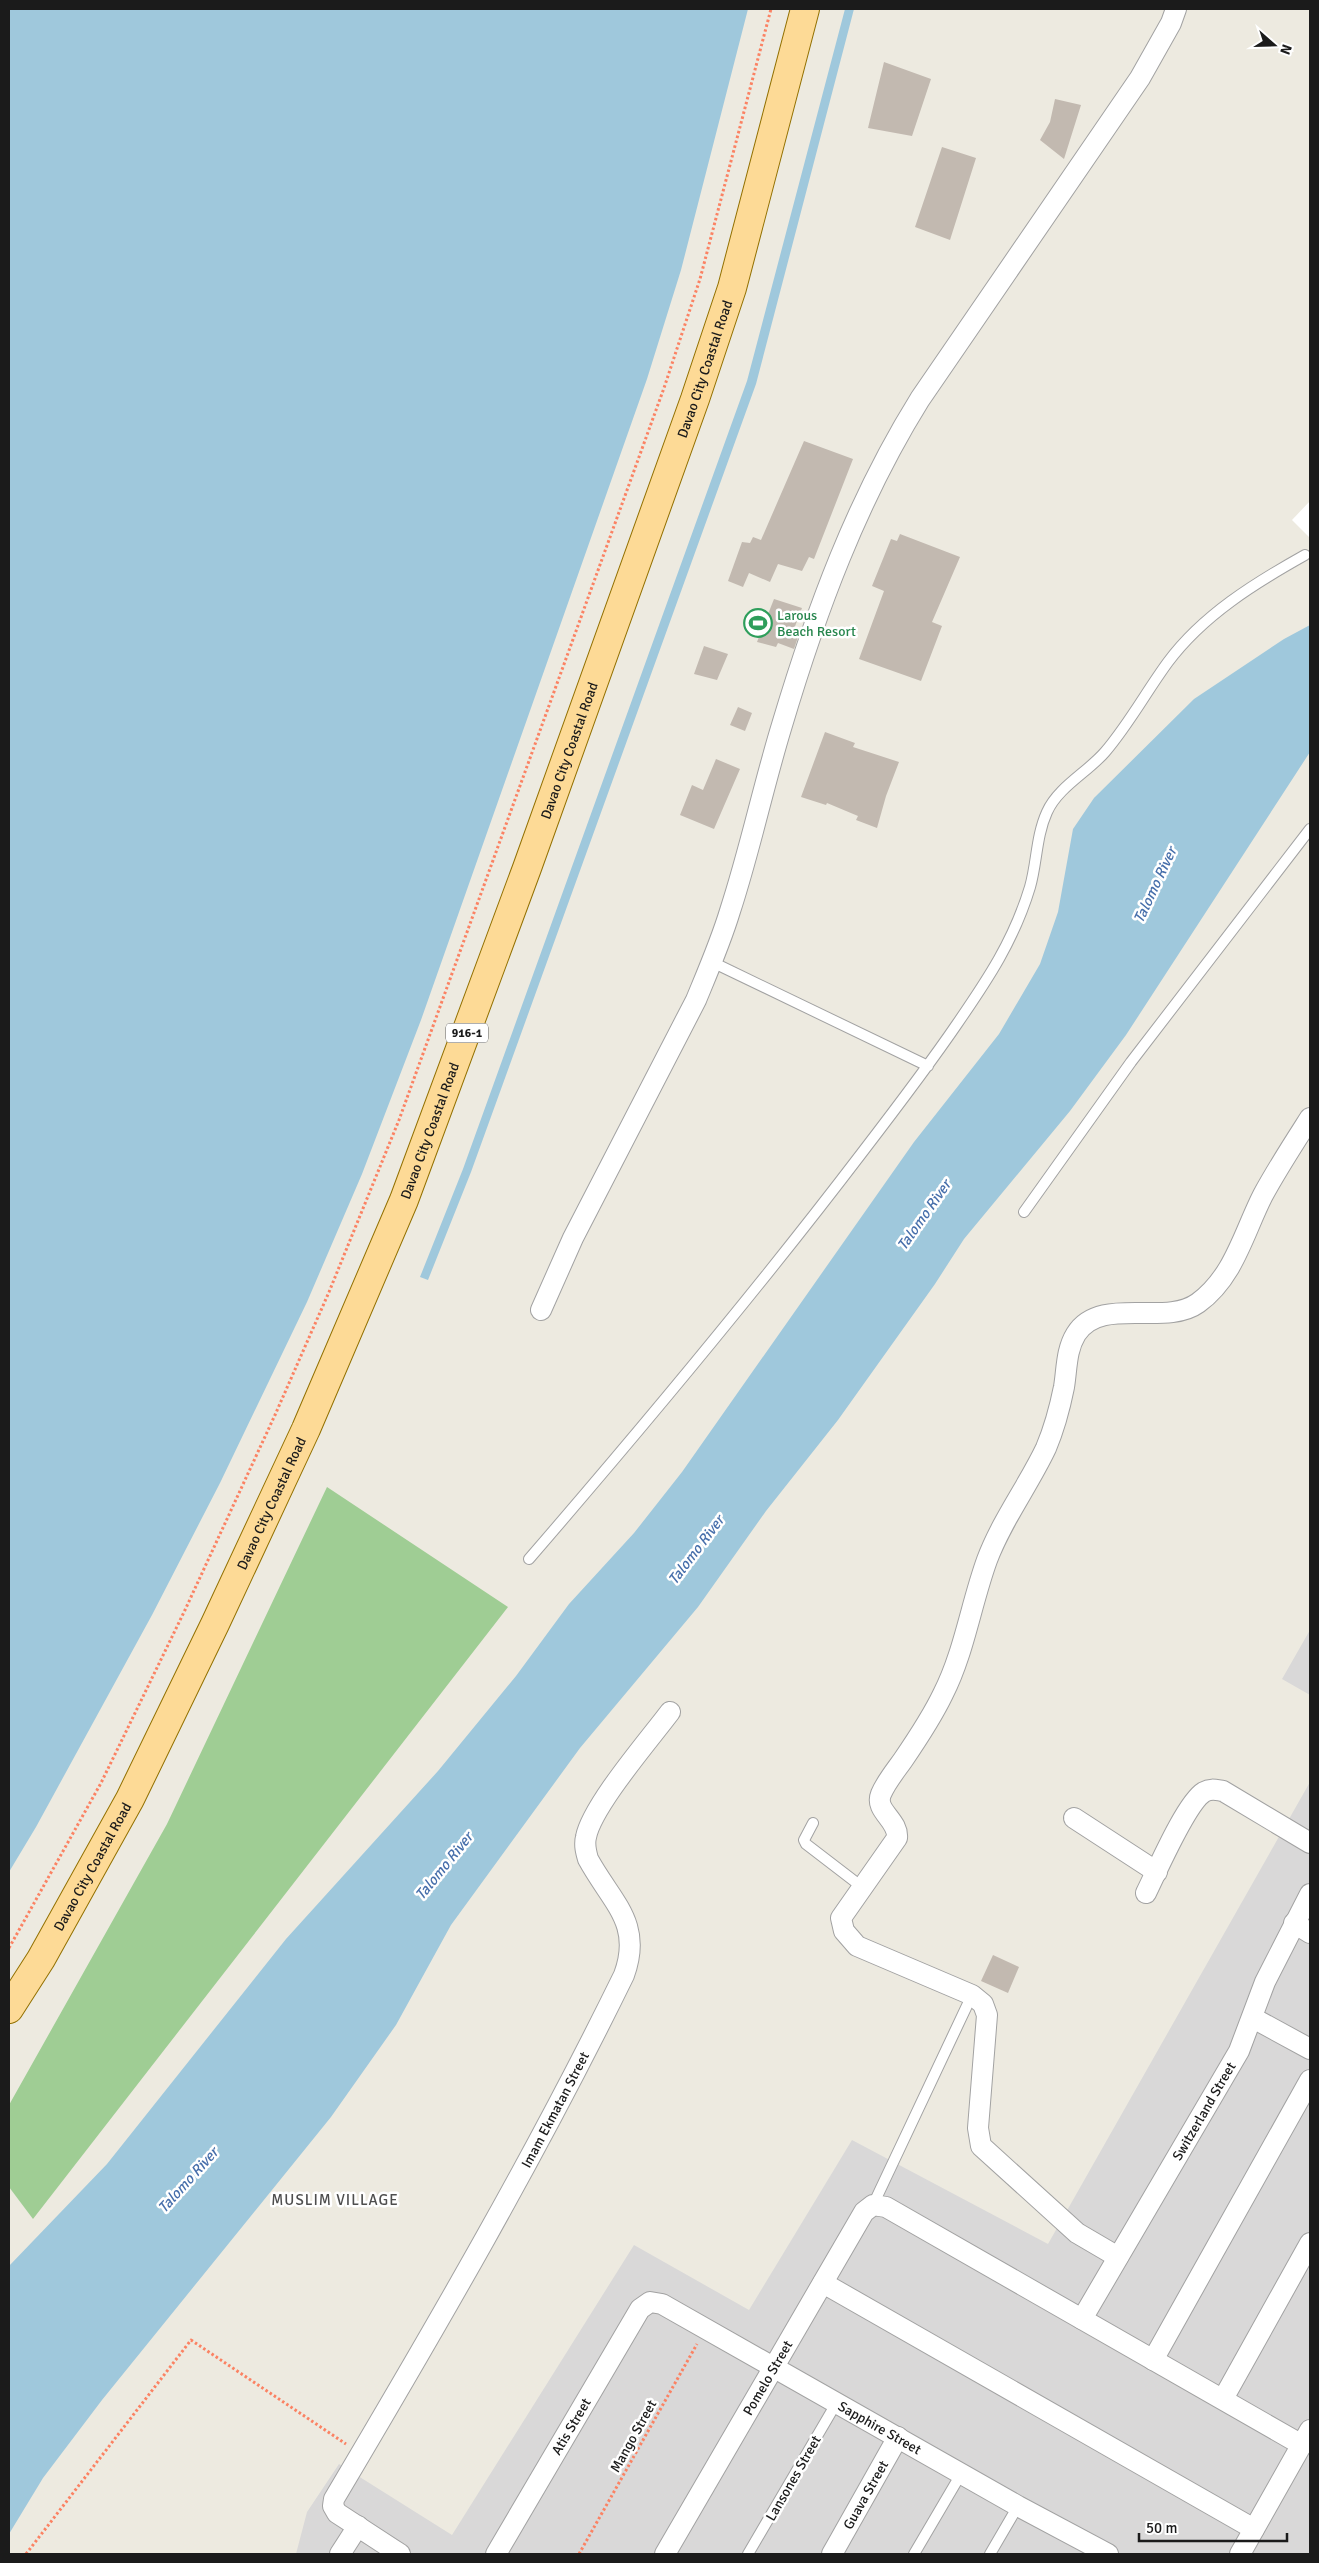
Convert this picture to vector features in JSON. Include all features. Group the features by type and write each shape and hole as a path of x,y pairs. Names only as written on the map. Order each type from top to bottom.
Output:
{"main road":[{"name":"Davao City Coastal Road","path":"9,2008 80,1893 139,1781 306,1429 404,1200 527,868 698,390 732,288 805,9"}],"street":[{"path":"542,1310 573,1238 696,1000 712,962 730,912 782,725 817,617 858,512 899,433 920,399 1140,78 1171,23 1176,9"},
{"path":"1118,2257 1077,2233 982,2146 978,2128 987,2015 983,2004 972,1995 868,1951 851,1940 841,1925 841,1918 896,1838 897,1831 894,1825 881,1808 881,1793 924,1729 945,1691 988,1559 1001,1527 1046,1448 1064,1387 1069,1351 1076,1334 1086,1323 1099,1317 1132,1313 1175,1312 1198,1304 1217,1284 1239,1251 1263,1196 1310,1118"},
{"name":"Imam Ekmatan Street","path":"358,2526 337,2512 333,2506 334,2500 524,2168 571,2082 624,1975 630,1959 631,1944 629,1930 588,1860 585,1848 586,1836 596,1811 670,1712"},
{"path":"1146,1893 1190,1808 1201,1795 1214,1789 1223,1791 1310,1843"},
{"path":"1074,1818 1157,1872"},
{"name":"Switzerland Street","path":"1082,2319 1229,2070 1253,2018 1265,1982 1302,1928 1310,1894"},
{"path":"1253,2018 1310,2049"},
{"path":"1153,2360 1310,2080"},
{"path":"873,2205 886,2207 1223,2399 1306,2438 1240,2554"},
{"name":"Pomelo Street","path":"665,2554 864,2212 873,2205"},
{"path":"1223,2399 1310,2243"},
{"path":"823,2283 1254,2529"},
{"name":"Sapphire Street","path":"650,2302 662,2304 837,2402 1018,2506 1086,2549 1108,2554"},
{"name":"Atis Street","path":"496,2554 640,2309 650,2302"},
{"name":"Guava Street","path":"832,2554 898,2437"},
{"path":"340,2554 358,2526 400,2554"}],"lane":[{"path":"529,1560 683,1380 791,1246 928,1066 1006,949 1019,922 1031,883 1040,829 1048,808 1067,787 1096,762 1123,731 1169,661 1198,629 1230,602 1263,579 1305,555"},
{"path":"1024,1212 1131,1062 1310,829"},
{"path":"712,962 928,1066"},
{"path":"813,1823 805,1835 804,1840 806,1844 862,1887"},
{"path":"873,2205 972,1995"},
{"name":"Lansones Street","path":"748,2554 837,2402"},
{"path":"914,2554 961,2474"},
{"path":"990,2554 1018,2506"}],"path":[{"path":"9,1948 100,1783 185,1610 275,1415 399,1120 664,388 700,279 770,9"},
{"name":"Mango Street","path":"579,2554 706,2329"},
{"path":"26,2554 191,2340 361,2454"}],"shaded area":[{"path":"1310,1630 1310,1695 1282,1679"},
{"path":"1310,1782 1310,2554 296,2554 307,2512 339,2464 452,2535 634,2245 749,2310 852,2140 1048,2244"}],"green space":[{"path":"327,1487 508,1607 33,2219 9,2187 9,2105 167,1824"}],"water":[{"path":"9,9 748,9 681,270 647,379 421,1020 362,1174 307,1302 220,1483 152,1615 36,1827 9,1872"},
{"path":"845,9 854,9 756,384 471,1172 428,1280 420,1277 463,1169 747,381"},
{"name":"Talomo River","path":"1310,625 1310,752 1126,1035 1070,1111 964,1239 935,1284 838,1420 766,1511 698,1607 580,1748 451,1925 396,2025 331,2117 102,2400 43,2478 9,2534 9,2266 107,2164 286,1939 438,1771 516,1676 569,1604 634,1533 682,1472 914,1142 999,1034 1040,964 1058,912 1073,829 1094,798 1194,699 1284,639"}],"pier":[{"path":"1310,501 1310,538 1292,520"}],"building":[{"path":"884,62 931,79 912,136 868,128"},
{"path":"1055,99 1081,105 1064,159 1040,140 1050,122"},
{"path":"942,147 976,158 950,240 915,227"},
{"path":"804,441 853,459 814,559 809,557 802,571 778,564 770,582 749,573 743,587 728,581 742,542 750,543 753,537 761,540"},
{"path":"900,534 960,557 932,622 942,626 921,681 859,659 884,591 872,586 891,539 897,541"},
{"path":"774,599 802,608 794,629 800,631 794,649 778,643 776,647 757,642"},
{"path":"704,646 728,654 717,680 694,674"},
{"path":"738,707 752,713 745,731 730,725"},
{"path":"825,732 855,743 853,747 899,762 886,796 877,828 856,820 858,816 827,803 826,805 801,797"},
{"path":"716,759 740,769 714,829 680,815 692,785 703,790"},
{"path":"993,1955 1019,1967 1008,1993 981,1981"}],"place":[{"name":"Larous Beach Resort","path":"758,623"}],"district":[{"name":"MUSLIM VILLAGE","path":"335,2200"}]}
